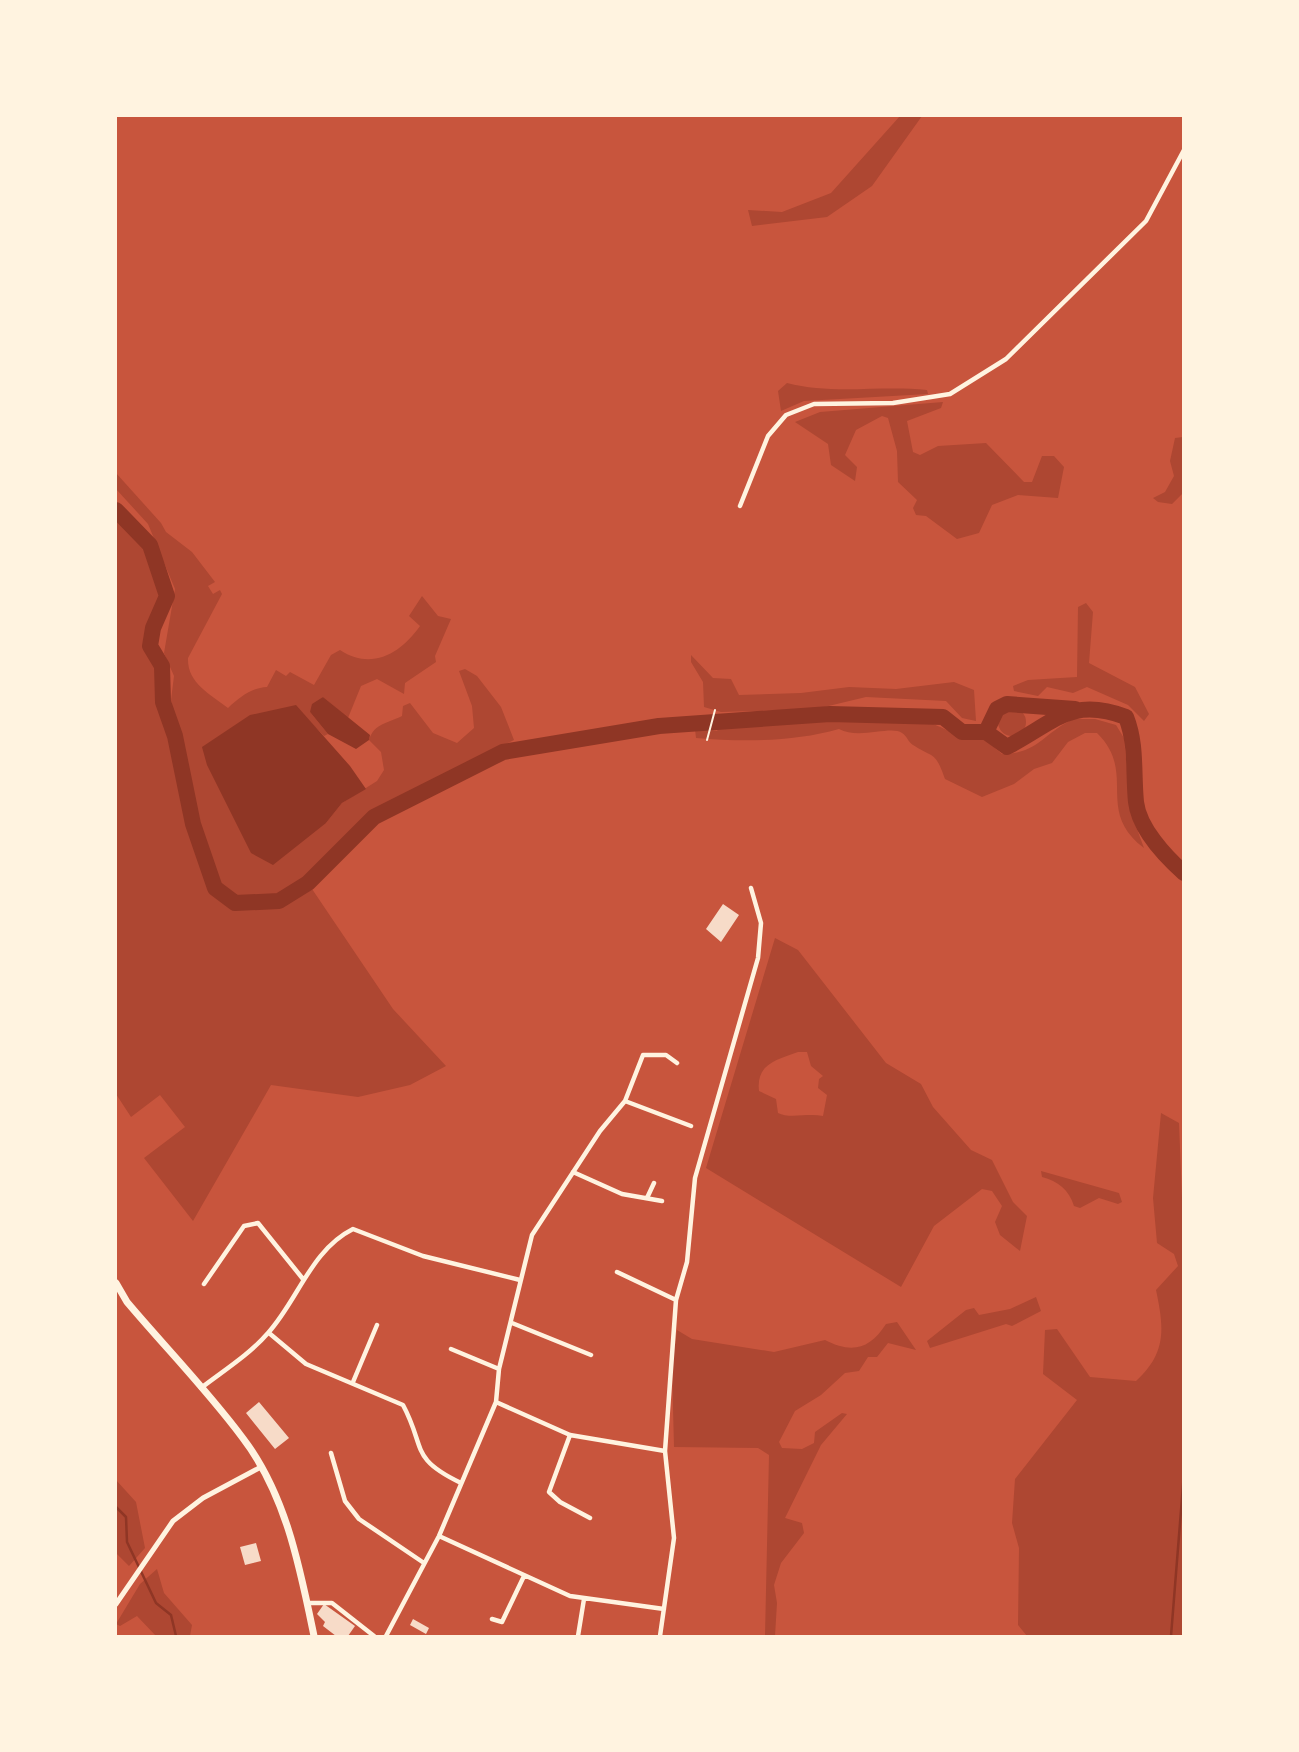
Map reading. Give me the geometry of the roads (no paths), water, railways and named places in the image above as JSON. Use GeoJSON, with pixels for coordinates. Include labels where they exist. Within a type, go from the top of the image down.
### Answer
{"type":"FeatureCollection","features":[{"type":"Feature","properties":{"kind":"main road"},"geometry":{"type":"LineString","coordinates":[[116,1283],[127,1302],[243,1437],[261,1467],[291,1536],[314,1636]]}},
{"type":"Feature","properties":{"kind":"street"},"geometry":{"type":"LineString","coordinates":[[740,506],[768,436],[789,414],[814,404],[893,403],[950,394],[1006,359],[1146,220],[1184,150]]}},
{"type":"Feature","properties":{"kind":"street"},"geometry":{"type":"LineString","coordinates":[[660,1636],[674,1538],[665,1451],[676,1300],[687,1262],[695,1178],[758,958],[762,934],[751,888]]}},
{"type":"Feature","properties":{"kind":"street"},"geometry":{"type":"LineString","coordinates":[[386,1636],[439,1536],[496,1402],[499,1369],[532,1235],[600,1131],[625,1101],[643,1055],[666,1055],[677,1063]]}},
{"type":"Feature","properties":{"kind":"street"},"geometry":{"type":"LineString","coordinates":[[625,1101],[691,1126]]}},
{"type":"Feature","properties":{"kind":"street"},"geometry":{"type":"LineString","coordinates":[[573,1172],[622,1194],[662,1201]]}},
{"type":"Feature","properties":{"kind":"street"},"geometry":{"type":"LineString","coordinates":[[647,1198],[654,1182]]}},
{"type":"Feature","properties":{"kind":"street"},"geometry":{"type":"LineString","coordinates":[[204,1284],[244,1226],[252,1223],[258,1223],[303,1279]]}},
{"type":"Feature","properties":{"kind":"street"},"geometry":{"type":"LineString","coordinates":[[200,1389],[269,1333],[303,1279],[340,1236],[354,1229],[423,1256],[520,1280]]}},
{"type":"Feature","properties":{"kind":"street"},"geometry":{"type":"LineString","coordinates":[[617,1272],[676,1300]]}},
{"type":"Feature","properties":{"kind":"street"},"geometry":{"type":"LineString","coordinates":[[512,1323],[591,1355]]}},
{"type":"Feature","properties":{"kind":"street"},"geometry":{"type":"LineString","coordinates":[[353,1382],[377,1325]]}},
{"type":"Feature","properties":{"kind":"street"},"geometry":{"type":"LineString","coordinates":[[269,1333],[306,1364],[404,1405],[420,1455],[428,1465],[461,1483]]}},
{"type":"Feature","properties":{"kind":"street"},"geometry":{"type":"LineString","coordinates":[[452,1349],[499,1369]]}},
{"type":"Feature","properties":{"kind":"street"},"geometry":{"type":"LineString","coordinates":[[496,1402],[570,1435],[665,1451]]}},
{"type":"Feature","properties":{"kind":"street"},"geometry":{"type":"LineString","coordinates":[[570,1435],[549,1492],[560,1502],[590,1518]]}},
{"type":"Feature","properties":{"kind":"street"},"geometry":{"type":"LineString","coordinates":[[331,1453],[345,1501],[359,1519],[424,1563]]}},
{"type":"Feature","properties":{"kind":"street"},"geometry":{"type":"LineString","coordinates":[[116,1604],[173,1521],[204,1498],[261,1467]]}},
{"type":"Feature","properties":{"kind":"street"},"geometry":{"type":"LineString","coordinates":[[439,1536],[524,1576],[584,1599],[664,1609]]}},
{"type":"Feature","properties":{"kind":"street"},"geometry":{"type":"LineString","coordinates":[[492,1619],[502,1622],[524,1576]]}},
{"type":"Feature","properties":{"kind":"street"},"geometry":{"type":"LineString","coordinates":[[578,1636],[584,1599]]}},
{"type":"Feature","properties":{"kind":"street"},"geometry":{"type":"LineString","coordinates":[[307,1603],[332,1603],[374,1636]]}},
{"type":"Feature","properties":{"kind":"waterway"},"geometry":{"type":"LineString","coordinates":[[116,510],[150,545],[167,596],[153,628],[150,646],[162,666],[163,702],[175,736],[193,824],[215,888],[235,903],[279,901],[308,883],[374,817],[503,752],[659,726],[830,714],[943,717],[962,732],[986,732],[1007,747],[1051,721],[1076,711],[1107,711],[1126,717],[1133,748],[1138,812],[1154,841],[1184,873]]}},
{"type":"Feature","properties":{"kind":"waterway"},"geometry":{"type":"LineString","coordinates":[[986,732],[997,709],[1007,704],[1075,709]]}},
{"type":"Feature","properties":{"kind":"waterway"},"geometry":{"type":"LineString","coordinates":[[1171,1636],[1184,1473]]}},
{"type":"Feature","properties":{"kind":"waterway"},"geometry":{"type":"LineString","coordinates":[[116,1507],[126,1517],[127,1542],[156,1603],[171,1615],[176,1636]]}}]}
